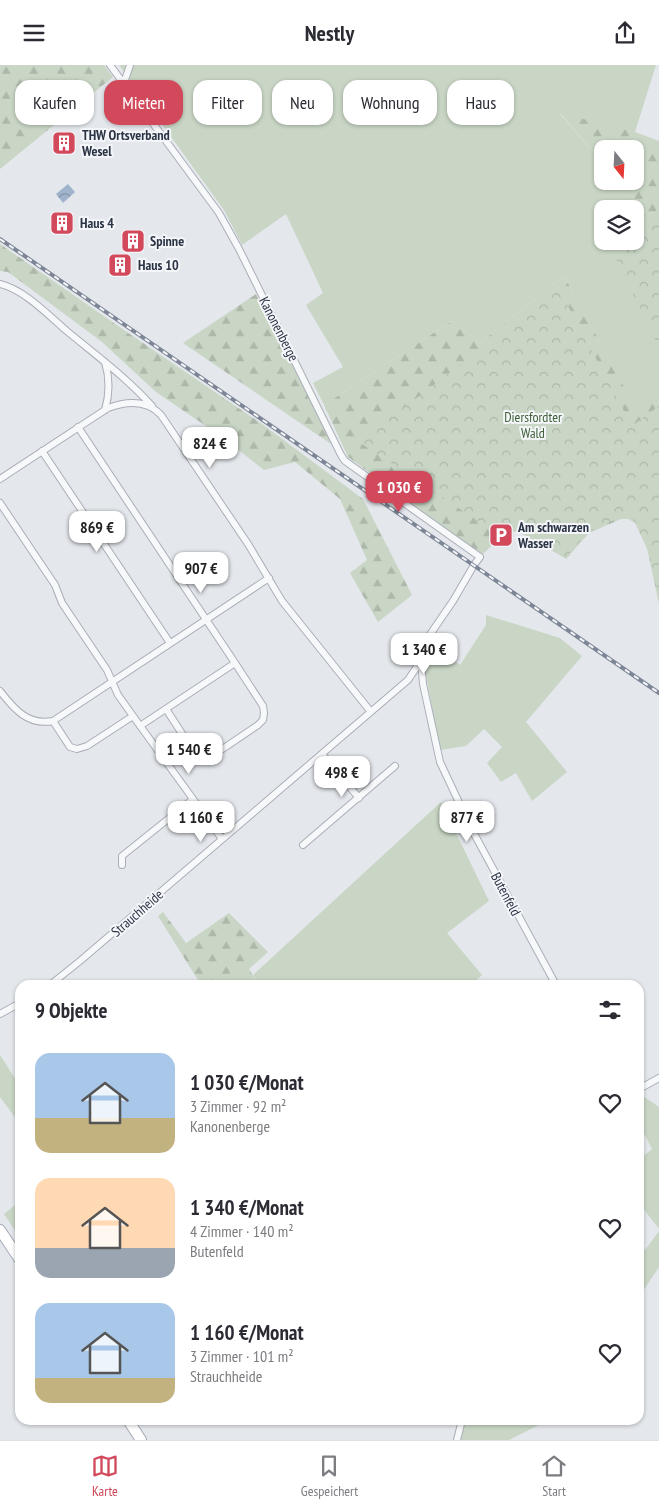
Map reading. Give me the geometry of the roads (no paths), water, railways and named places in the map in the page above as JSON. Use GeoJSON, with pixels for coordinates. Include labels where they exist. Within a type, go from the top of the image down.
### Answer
{"type":"FeatureCollection","features":[{"type":"Feature","properties":{"kind":"main road"},"geometry":{"type":"LineString","coordinates":[[0,1231],[15,1253]]}},
{"type":"Feature","properties":{"kind":"main road"},"geometry":{"type":"LineString","coordinates":[[131,1425],[141,1440]]}},
{"type":"Feature","properties":{"kind":"street","name":"Kanonenberge"},"geometry":{"type":"LineString","coordinates":[[110,65],[122,80]]}},
{"type":"Feature","properties":{"kind":"street"},"geometry":{"type":"LineString","coordinates":[[125,80],[130,65]]}},
{"type":"Feature","properties":{"kind":"street","name":"Kanonenberge"},"geometry":{"type":"LineString","coordinates":[[155,125],[219,213],[345,461],[480,557]]}},
{"type":"Feature","properties":{"kind":"street"},"geometry":{"type":"LineString","coordinates":[[0,284],[21,294],[105,363],[140,393],[154,408],[171,430],[269,578],[282,601],[372,712]]}},
{"type":"Feature","properties":{"kind":"street"},"geometry":{"type":"LineString","coordinates":[[105,363],[109,386],[105,410]]}},
{"type":"Feature","properties":{"kind":"street"},"geometry":{"type":"LineString","coordinates":[[0,479],[105,410],[116,405],[130,403],[144,404],[154,408]]}},
{"type":"Feature","properties":{"kind":"street"},"geometry":{"type":"LineString","coordinates":[[78,427],[261,702],[264,713],[263,720],[258,725],[210,757],[198,755],[192,749],[166,709]]}},
{"type":"Feature","properties":{"kind":"street"},"geometry":{"type":"LineString","coordinates":[[42,451],[170,643]]}},
{"type":"Feature","properties":{"kind":"street"},"geometry":{"type":"LineString","coordinates":[[0,503],[54,585],[62,603],[107,670],[118,695],[222,839]]}},
{"type":"Feature","properties":{"kind":"street","name":"Strauchheide"},"geometry":{"type":"LineString","coordinates":[[56,980],[408,680],[416,668],[429,636],[480,557]]}},
{"type":"Feature","properties":{"kind":"street"},"geometry":{"type":"LineString","coordinates":[[0,691],[23,716],[35,720],[53,721],[269,578]]}},
{"type":"Feature","properties":{"kind":"street","name":"Butenfeld"},"geometry":{"type":"LineString","coordinates":[[420,659],[423,684],[440,761],[475,836],[553,980]]}},
{"type":"Feature","properties":{"kind":"street"},"geometry":{"type":"LineString","coordinates":[[140,726],[235,663]]}},
{"type":"Feature","properties":{"kind":"street"},"geometry":{"type":"LineString","coordinates":[[408,680],[418,680],[423,684]]}},
{"type":"Feature","properties":{"kind":"street"},"geometry":{"type":"LineString","coordinates":[[53,721],[70,747],[77,749],[87,746],[133,716]]}},
{"type":"Feature","properties":{"kind":"street"},"geometry":{"type":"LineString","coordinates":[[322,753],[359,798]]}},
{"type":"Feature","properties":{"kind":"street"},"geometry":{"type":"LineString","coordinates":[[303,845],[395,767]]}},
{"type":"Feature","properties":{"kind":"street"},"geometry":{"type":"LineString","coordinates":[[122,865],[122,856],[193,799]]}},
{"type":"Feature","properties":{"kind":"street"},"geometry":{"type":"LineString","coordinates":[[0,1014],[15,1006]]}},
{"type":"Feature","properties":{"kind":"street"},"geometry":{"type":"LineString","coordinates":[[644,1086],[659,1078]]}},
{"type":"Feature","properties":{"kind":"street"},"geometry":{"type":"LineString","coordinates":[[457,1440],[461,1425]]}},
{"type":"Feature","properties":{"kind":"water"},"geometry":{"type":"Polygon","coordinates":[[[68,184],[75,192],[63,203],[56,194],[68,184]]]}},
{"type":"Feature","properties":{"kind":"railway"},"geometry":{"type":"LineString","coordinates":[[0,239],[659,693]]}},
{"type":"Feature","properties":{"kind":"place","name":"THW Ortsverband Wesel"},"geometry":{"type":"Point","coordinates":[64,143]}},
{"type":"Feature","properties":{"kind":"place","name":"Haus 4"},"geometry":{"type":"Point","coordinates":[62,223]}},
{"type":"Feature","properties":{"kind":"place","name":"Spinne"},"geometry":{"type":"Point","coordinates":[133,241]}},
{"type":"Feature","properties":{"kind":"place","name":"Haus 10"},"geometry":{"type":"Point","coordinates":[120,265]}},
{"type":"Feature","properties":{"kind":"place","name":"Am schwarzen Wasser"},"geometry":{"type":"Point","coordinates":[501,535]}},
{"type":"Feature","properties":{"kind":"park label","name":"Diersfordter Wald"},"geometry":{"type":"Point","coordinates":[533,426]}}]}
